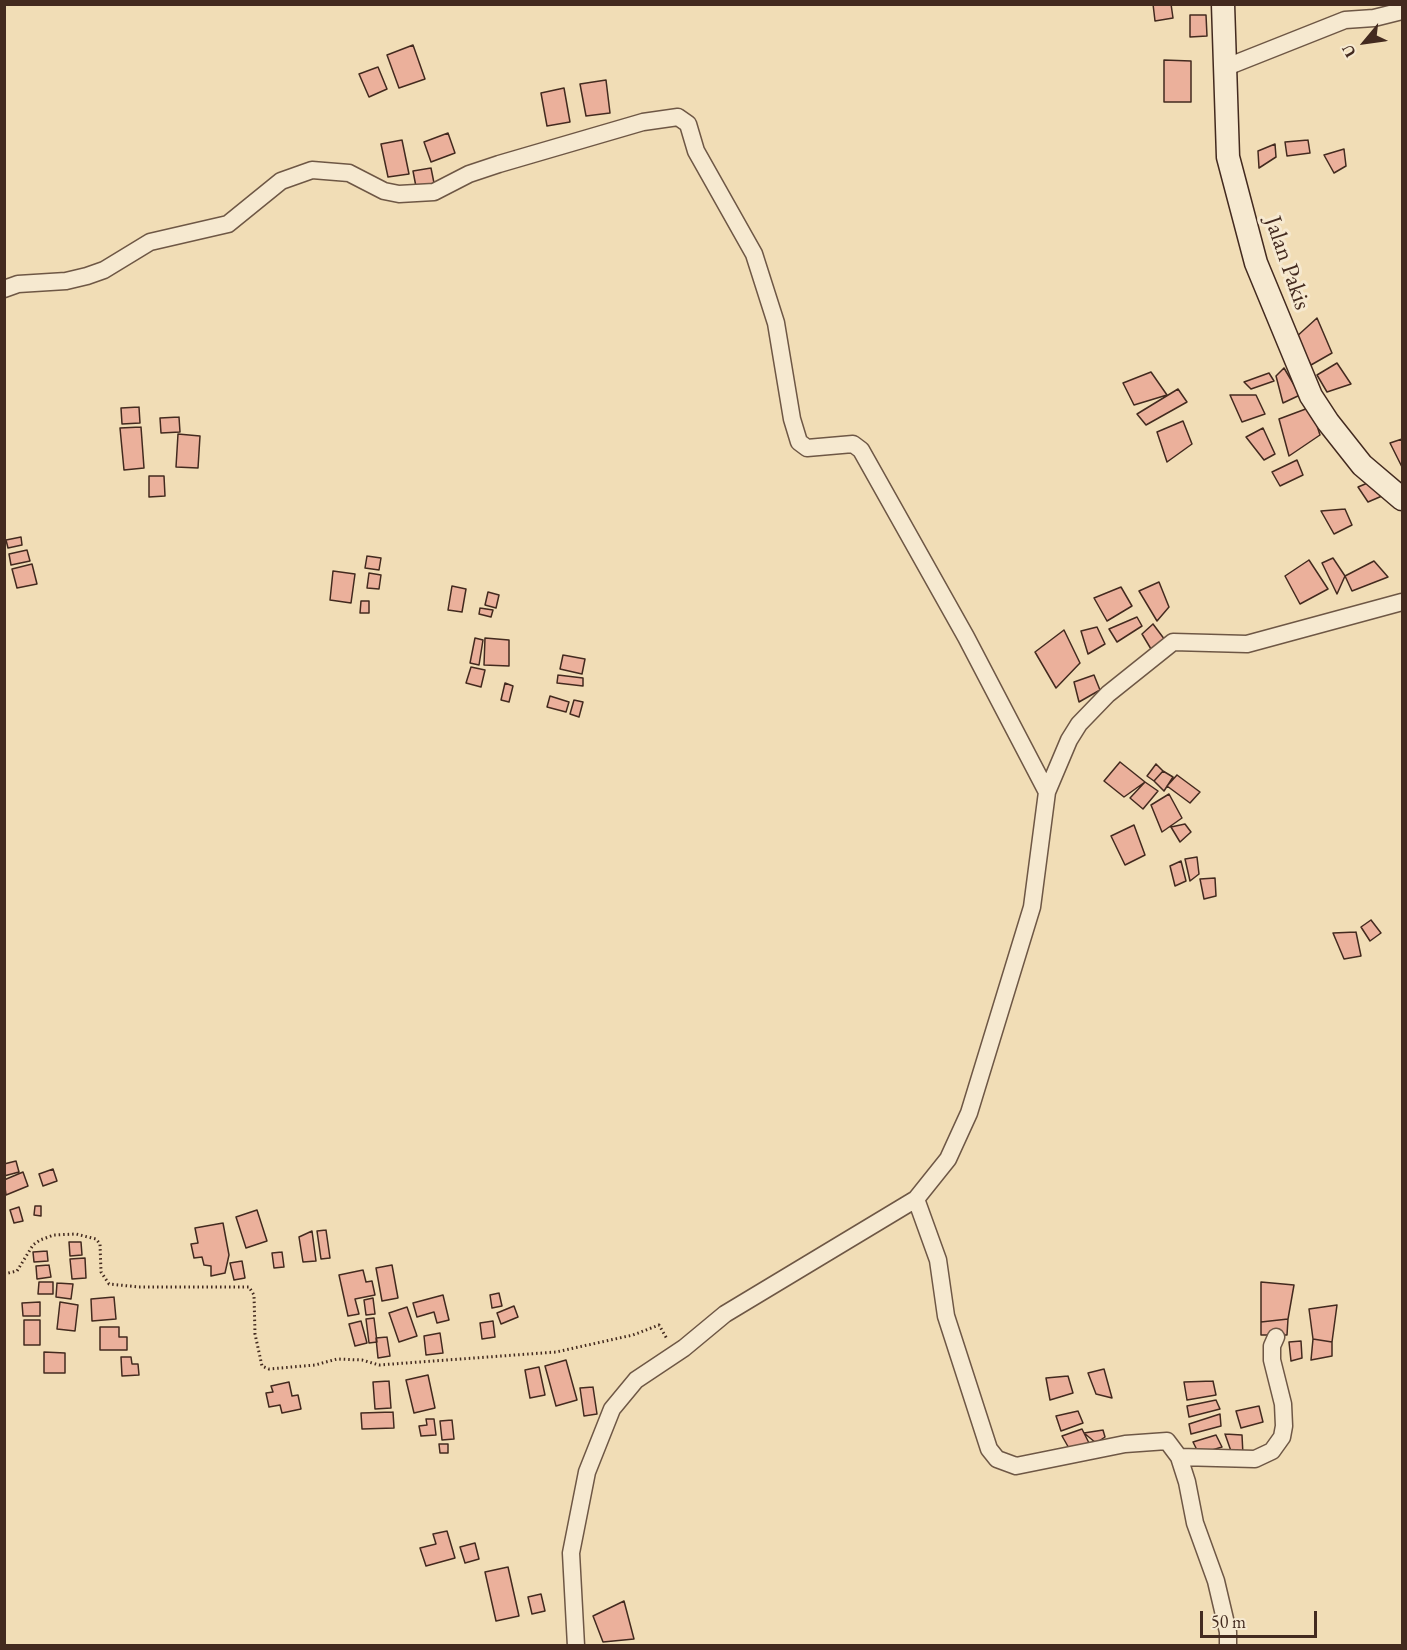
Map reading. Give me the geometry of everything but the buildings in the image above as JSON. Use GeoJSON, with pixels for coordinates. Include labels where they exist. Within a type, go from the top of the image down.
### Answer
{"type":"FeatureCollection","features":[{"type":"Feature","properties":{"kind":"street","name":"Jalan Pakis"},"geometry":{"type":"LineString","coordinates":[[1223,4],[1228,157],[1256,263],[1311,396],[1362,465],[1402,499]]}},
{"type":"Feature","properties":{"kind":"street"},"geometry":{"type":"LineString","coordinates":[[1224,68],[1345,20],[1374,18],[1402,12]]}},
{"type":"Feature","properties":{"kind":"street"},"geometry":{"type":"LineString","coordinates":[[4,289],[18,284],[66,281],[87,276],[104,270],[150,242],[228,224],[281,181],[312,170],[330,169],[350,172],[384,191],[399,194],[434,192],[469,174],[499,164],[643,122],[678,117],[688,124],[696,151],[754,254],[776,323],[793,426],[799,442],[807,448],[853,444],[861,450],[966,637],[1047,792]]}},
{"type":"Feature","properties":{"kind":"street"},"geometry":{"type":"LineString","coordinates":[[576,1646],[571,1553],[587,1472],[594,1449],[612,1409],[636,1380],[684,1348],[725,1314],[916,1199],[948,1159],[969,1113],[1032,907],[1047,792],[1069,740],[1079,724],[1114,688],[1173,642],[1247,644],[1402,602]]}},
{"type":"Feature","properties":{"kind":"street"},"geometry":{"type":"LineString","coordinates":[[916,1199],[938,1260],[946,1316],[989,1449],[997,1459],[1005,1464],[1022,1466],[1125,1444],[1167,1441],[1179,1457],[1195,1523],[1216,1581],[1228,1632],[1227,1646]]}},
{"type":"Feature","properties":{"kind":"street"},"geometry":{"type":"LineString","coordinates":[[1179,1457],[1255,1459],[1272,1451],[1282,1437],[1284,1426],[1283,1404],[1272,1360],[1272,1346],[1276,1337]]}},
{"type":"Feature","properties":{"kind":"path"},"geometry":{"type":"LineString","coordinates":[[4,1274],[17,1271],[33,1245],[40,1240],[54,1235],[76,1234],[96,1239],[100,1244],[101,1272],[109,1284],[139,1287],[249,1287],[254,1295],[255,1334],[262,1366],[269,1369],[315,1365],[337,1359],[362,1360],[379,1365],[556,1352],[633,1335],[659,1325],[670,1344],[684,1348]]}}]}
